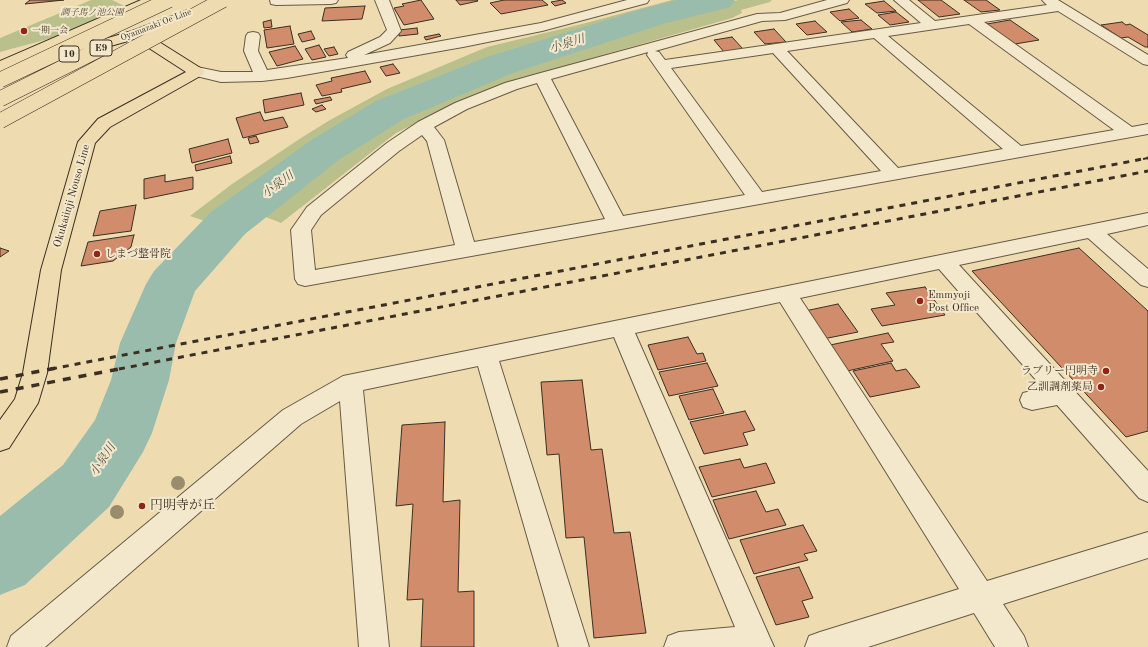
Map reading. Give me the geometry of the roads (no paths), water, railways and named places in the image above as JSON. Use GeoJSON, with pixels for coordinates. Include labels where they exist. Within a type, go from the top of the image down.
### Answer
{"type":"FeatureCollection","features":[{"type":"Feature","properties":{"kind":"main road"},"geometry":{"type":"LineString","coordinates":[[0,67],[152,0]]}},
{"type":"Feature","properties":{"kind":"main road","name":"E9"},"geometry":{"type":"LineString","coordinates":[[0,80],[169,0]]}},
{"type":"Feature","properties":{"kind":"main road","name":"E9"},"geometry":{"type":"LineString","coordinates":[[0,99],[203,0]]}},
{"type":"Feature","properties":{"kind":"main road","name":"Oyamazaki Oe Line"},"geometry":{"type":"LineString","coordinates":[[0,72],[138,34],[168,23],[218,0]]}},
{"type":"Feature","properties":{"kind":"main road"},"geometry":{"type":"LineString","coordinates":[[0,121],[223,0]]}},
{"type":"Feature","properties":{"kind":"main road"},"geometry":{"type":"LineString","coordinates":[[138,34],[197,72]]}},
{"type":"Feature","properties":{"kind":"main road","name":"Okukaiinji Nouso Line"},"geometry":{"type":"LineString","coordinates":[[0,440],[26,402],[35,373],[51,270],[87,142],[104,123],[197,72]]}},
{"type":"Feature","properties":{"kind":"street"},"geometry":{"type":"LineString","coordinates":[[279,0],[276,1],[331,0]]}},
{"type":"Feature","properties":{"kind":"street"},"geometry":{"type":"LineString","coordinates":[[329,66],[385,40],[394,31],[382,0]]}},
{"type":"Feature","properties":{"kind":"street"},"geometry":{"type":"LineString","coordinates":[[197,72],[221,77],[262,76],[329,66],[475,41],[542,26],[642,0]]}},
{"type":"Feature","properties":{"kind":"street"},"geometry":{"type":"LineString","coordinates":[[842,0],[780,17],[762,17],[649,47],[511,86],[461,106],[424,126],[393,147],[314,211],[301,230],[306,279],[1148,129]]}},
{"type":"Feature","properties":{"kind":"street"},"geometry":{"type":"LineString","coordinates":[[901,0],[933,26]]}},
{"type":"Feature","properties":{"kind":"street"},"geometry":{"type":"LineString","coordinates":[[1010,0],[1028,12]]}},
{"type":"Feature","properties":{"kind":"street"},"geometry":{"type":"LineString","coordinates":[[662,65],[1028,12],[1055,4],[1148,61]]}},
{"type":"Feature","properties":{"kind":"street"},"geometry":{"type":"LineString","coordinates":[[972,20],[1128,132]]}},
{"type":"Feature","properties":{"kind":"street"},"geometry":{"type":"LineString","coordinates":[[877,34],[1017,152]]}},
{"type":"Feature","properties":{"kind":"street"},"geometry":{"type":"LineString","coordinates":[[253,36],[251,51],[262,76]]}},
{"type":"Feature","properties":{"kind":"street"},"geometry":{"type":"LineString","coordinates":[[649,47],[757,198]]}},
{"type":"Feature","properties":{"kind":"street"},"geometry":{"type":"LineString","coordinates":[[776,48],[894,174]]}},
{"type":"Feature","properties":{"kind":"street"},"geometry":{"type":"LineString","coordinates":[[542,77],[617,223]]}},
{"type":"Feature","properties":{"kind":"street"},"geometry":{"type":"LineString","coordinates":[[424,126],[435,140],[466,250]]}},
{"type":"Feature","properties":{"kind":"street"},"geometry":{"type":"LineString","coordinates":[[22,647],[292,417],[351,383],[1148,218]]}},
{"type":"Feature","properties":{"kind":"street"},"geometry":{"type":"LineString","coordinates":[[1091,230],[1148,280]]}},
{"type":"Feature","properties":{"kind":"street"},"geometry":{"type":"LineString","coordinates":[[944,261],[1146,484]]}},
{"type":"Feature","properties":{"kind":"street"},"geometry":{"type":"LineString","coordinates":[[785,293],[1013,647]]}},
{"type":"Feature","properties":{"kind":"street"},"geometry":{"type":"LineString","coordinates":[[621,327],[757,644],[679,647]]}},
{"type":"Feature","properties":{"kind":"street"},"geometry":{"type":"LineString","coordinates":[[486,355],[574,647]]}},
{"type":"Feature","properties":{"kind":"street"},"geometry":{"type":"LineString","coordinates":[[351,383],[374,647]]}},
{"type":"Feature","properties":{"kind":"street"},"geometry":{"type":"LineString","coordinates":[[1032,400],[1063,394]]}},
{"type":"Feature","properties":{"kind":"street"},"geometry":{"type":"LineString","coordinates":[[820,647],[1148,545]]}},
{"type":"Feature","properties":{"kind":"waterway","name":"小泉川"},"geometry":{"type":"LineString","coordinates":[[0,561],[86,486],[121,433],[140,380],[148,343],[172,284],[228,223],[325,150],[390,110],[500,65],[654,16],[718,0]]}},
{"type":"Feature","properties":{"kind":"railway"},"geometry":{"type":"LineString","coordinates":[[51,369],[1148,158],[1143,159]]}},
{"type":"Feature","properties":{"kind":"railway"},"geometry":{"type":"LineString","coordinates":[[119,369],[1148,171]]}},
{"type":"Feature","properties":{"kind":"railway"},"geometry":{"type":"LineString","coordinates":[[0,379],[56,368]]}},
{"type":"Feature","properties":{"kind":"railway"},"geometry":{"type":"LineString","coordinates":[[0,392],[124,368]]}},
{"type":"Feature","properties":{"kind":"place","name":"一期一会"},"geometry":{"type":"Point","coordinates":[24,31]}},
{"type":"Feature","properties":{"kind":"place","name":"しまづ整骨院"},"geometry":{"type":"Point","coordinates":[97,254]}},
{"type":"Feature","properties":{"kind":"place","name":"Emmyoji Post Office"},"geometry":{"type":"Point","coordinates":[920,301]}},
{"type":"Feature","properties":{"kind":"place","name":"ラブリー円明寺"},"geometry":{"type":"Point","coordinates":[1106,371]}},
{"type":"Feature","properties":{"kind":"place","name":"乙訓調剤薬局"},"geometry":{"type":"Point","coordinates":[1101,387]}},
{"type":"Feature","properties":{"kind":"place","name":"円明寺が丘"},"geometry":{"type":"Point","coordinates":[142,506]}},
{"type":"Feature","properties":{"kind":"park label","name":"調子馬ノ池公園"},"geometry":{"type":"Point","coordinates":[92,13]}}]}
